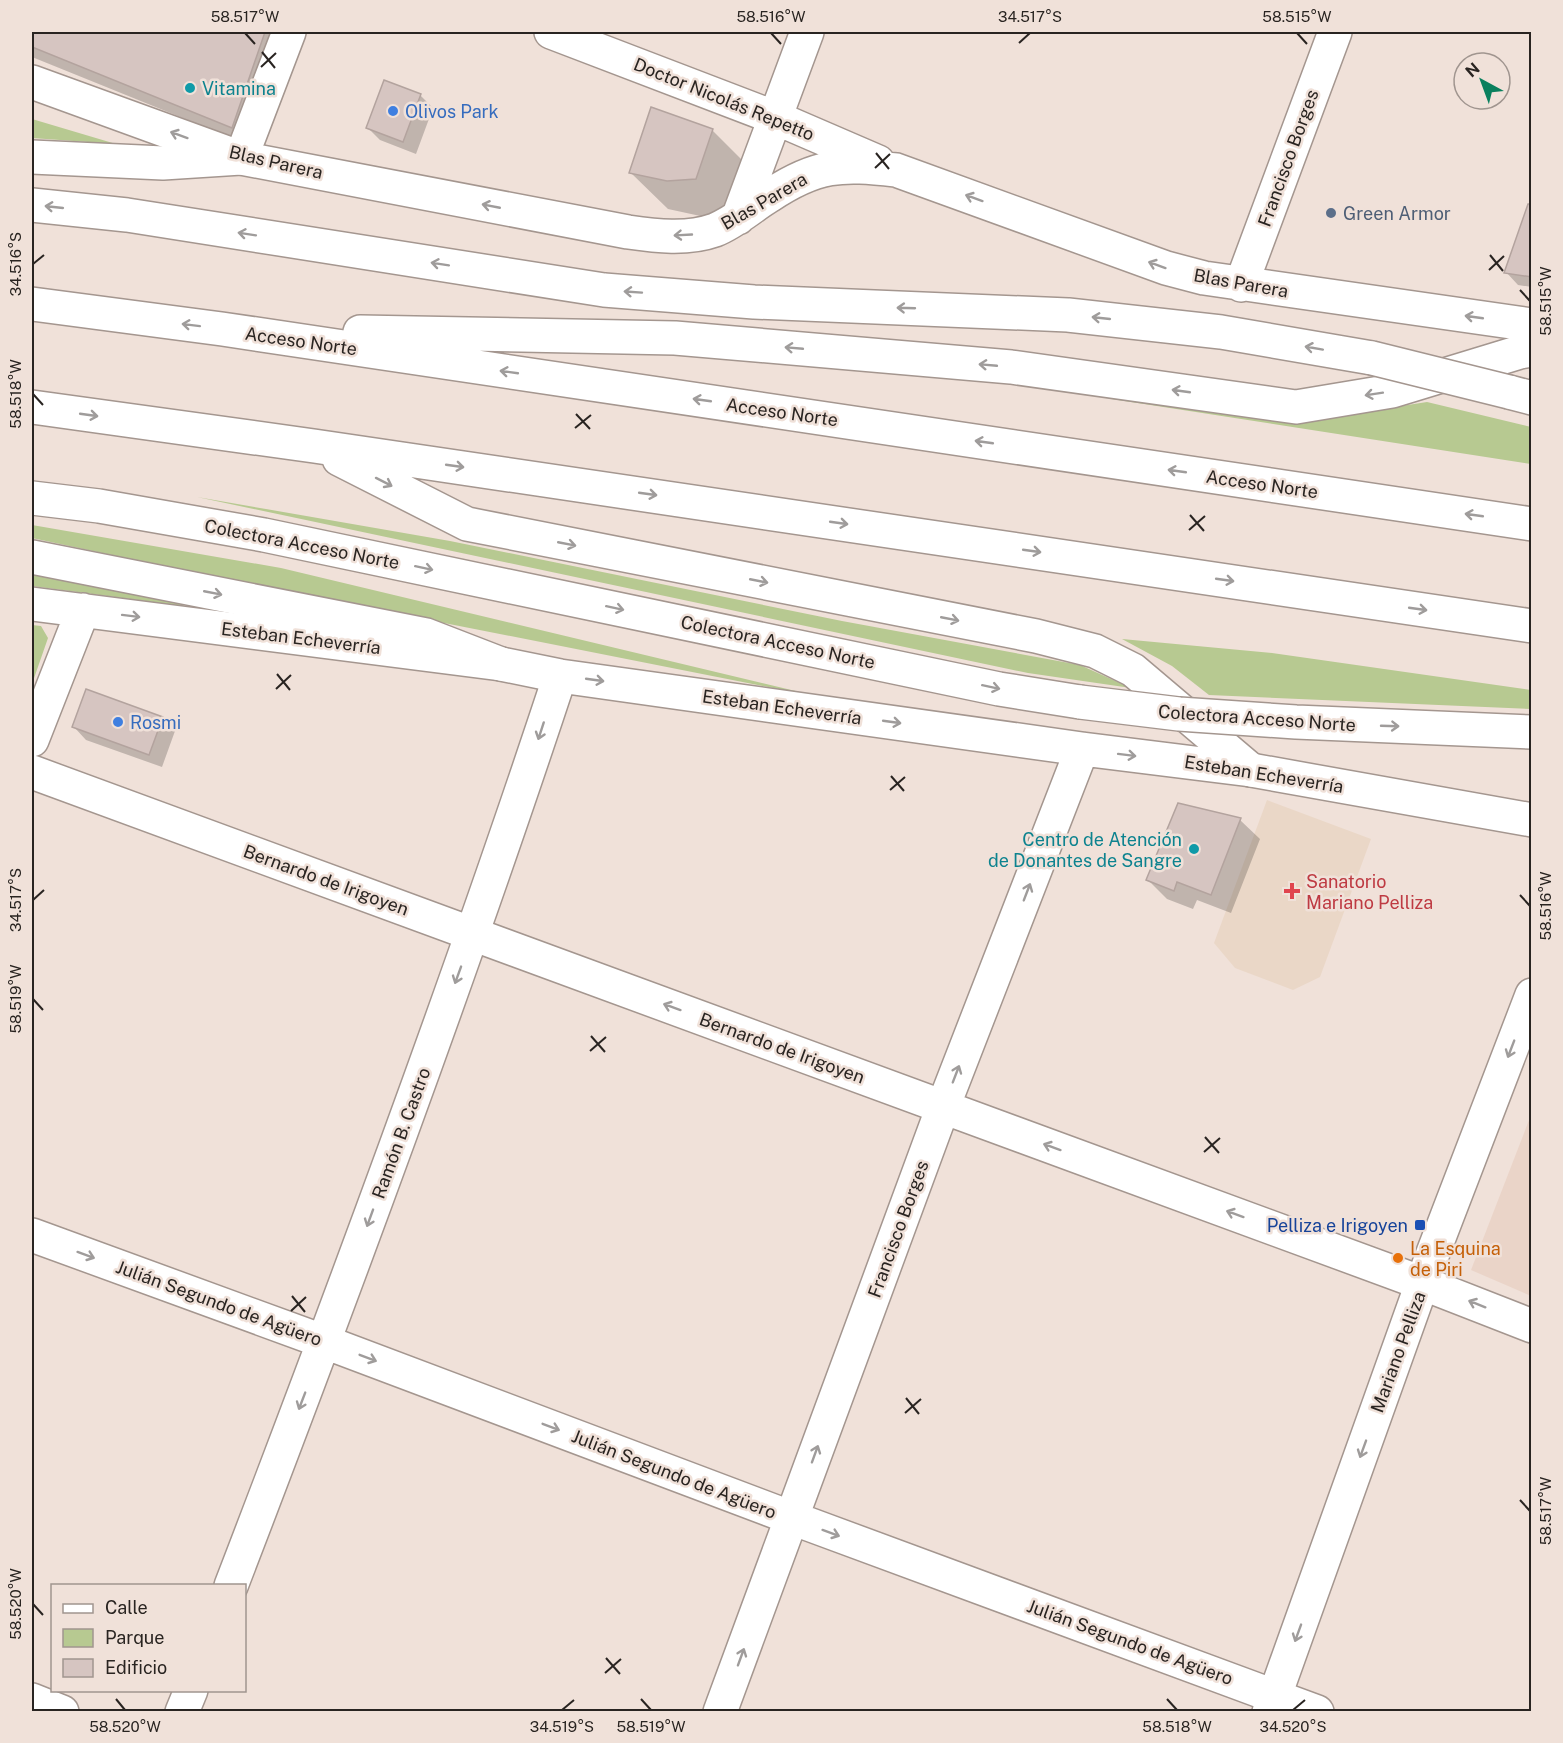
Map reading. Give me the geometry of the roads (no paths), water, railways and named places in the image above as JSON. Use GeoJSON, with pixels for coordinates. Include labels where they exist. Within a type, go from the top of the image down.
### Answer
{"type":"FeatureCollection","features":[{"type":"Feature","properties":{"kind":"main road"},"geometry":{"type":"LineString","coordinates":[[32,157],[163,163],[242,158],[289,32]]}},
{"type":"Feature","properties":{"kind":"main road","name":"Doctor Nicolás Repetto"},"geometry":{"type":"LineString","coordinates":[[550,32],[776,118],[896,170]]}},
{"type":"Feature","properties":{"kind":"main road"},"geometry":{"type":"LineString","coordinates":[[738,218],[807,32]]}},
{"type":"Feature","properties":{"kind":"main road","name":"Francisco Borges"},"geometry":{"type":"LineString","coordinates":[[1241,285],[1335,32]]}},
{"type":"Feature","properties":{"kind":"main road","name":"Blas Parera"},"geometry":{"type":"LineString","coordinates":[[32,82],[242,158],[628,232],[659,236],[690,236],[714,230],[738,218],[769,195],[817,171],[855,166],[896,170],[1166,268],[1204,278],[1532,325]]}},
{"type":"Feature","properties":{"kind":"main road"},"geometry":{"type":"LineString","coordinates":[[32,205],[127,215],[604,290],[754,302],[1068,315],[1221,332],[1372,358],[1520,395]]}},
{"type":"Feature","properties":{"kind":"main road","name":"Acceso Norte"},"geometry":{"type":"LineString","coordinates":[[32,304],[222,329],[1532,524]]}},
{"type":"Feature","properties":{"kind":"main road"},"geometry":{"type":"LineString","coordinates":[[222,329],[675,338],[1011,367],[1296,407],[1392,392],[1532,350]]}},
{"type":"Feature","properties":{"kind":"main road"},"geometry":{"type":"LineString","coordinates":[[32,407],[314,446],[1532,626]]}},
{"type":"Feature","properties":{"kind":"main road"},"geometry":{"type":"LineString","coordinates":[[314,446],[467,524],[1036,636],[1095,651],[1133,670],[1251,770]]}},
{"type":"Feature","properties":{"kind":"main road","name":"Colectora Acceso Norte"},"geometry":{"type":"LineString","coordinates":[[32,498],[99,506],[264,535],[999,689],[1080,702],[1179,714],[1532,732]]}},
{"type":"Feature","properties":{"kind":"main road"},"geometry":{"type":"LineString","coordinates":[[32,557],[426,635],[501,664]]}},
{"type":"Feature","properties":{"kind":"main road","name":"Esteban Echeverría"},"geometry":{"type":"LineString","coordinates":[[32,604],[501,664],[560,676],[1082,749],[1251,770],[1532,820]]}},
{"type":"Feature","properties":{"kind":"main road"},"geometry":{"type":"LineString","coordinates":[[32,740],[83,610]]}},
{"type":"Feature","properties":{"kind":"main road","name":"Ramón B. Castro"},"geometry":{"type":"LineString","coordinates":[[232,1584],[325,1342],[473,934],[560,676]]}},
{"type":"Feature","properties":{"kind":"main road","name":"Francisco Borges"},"geometry":{"type":"LineString","coordinates":[[720,1712],[943,1107],[1082,749]]}},
{"type":"Feature","properties":{"kind":"main road","name":"Bernardo de Irigoyen"},"geometry":{"type":"LineString","coordinates":[[32,772],[1422,1283],[1532,1326]]}},
{"type":"Feature","properties":{"kind":"main road","name":"Mariano Pelliza"},"geometry":{"type":"LineString","coordinates":[[1272,1703],[1422,1283],[1532,994]]}},
{"type":"Feature","properties":{"kind":"main road","name":"Julián Segundo de Agüero"},"geometry":{"type":"LineString","coordinates":[[32,1235],[325,1342],[792,1518],[1272,1703],[1317,1712]]}},
{"type":"Feature","properties":{"kind":"main road"},"geometry":{"type":"LineString","coordinates":[[182,1712],[189,1692]]}},
{"type":"Feature","properties":{"kind":"main road"},"geometry":{"type":"LineString","coordinates":[[32,1700],[62,1712]]}},
{"type":"Feature","properties":{"kind":"place","name":"Vitamina"},"geometry":{"type":"Point","coordinates":[190,88]}},
{"type":"Feature","properties":{"kind":"place","name":"Olivos Park"},"geometry":{"type":"Point","coordinates":[393,111]}},
{"type":"Feature","properties":{"kind":"place","name":"Green Armor"},"geometry":{"type":"Point","coordinates":[1331,213]}},
{"type":"Feature","properties":{"kind":"place","name":"Rosmi"},"geometry":{"type":"Point","coordinates":[118,722]}},
{"type":"Feature","properties":{"kind":"place","name":"Centro de Atención de Donantes de Sangre"},"geometry":{"type":"Point","coordinates":[1194,849]}},
{"type":"Feature","properties":{"kind":"place","name":"Sanatorio Mariano Pelliza"},"geometry":{"type":"Point","coordinates":[1292,891]}},
{"type":"Feature","properties":{"kind":"place","name":"Pelliza e Irigoyen"},"geometry":{"type":"Point","coordinates":[1420,1225]}},
{"type":"Feature","properties":{"kind":"place","name":"La Esquina de Piri"},"geometry":{"type":"Point","coordinates":[1398,1258]}}]}
